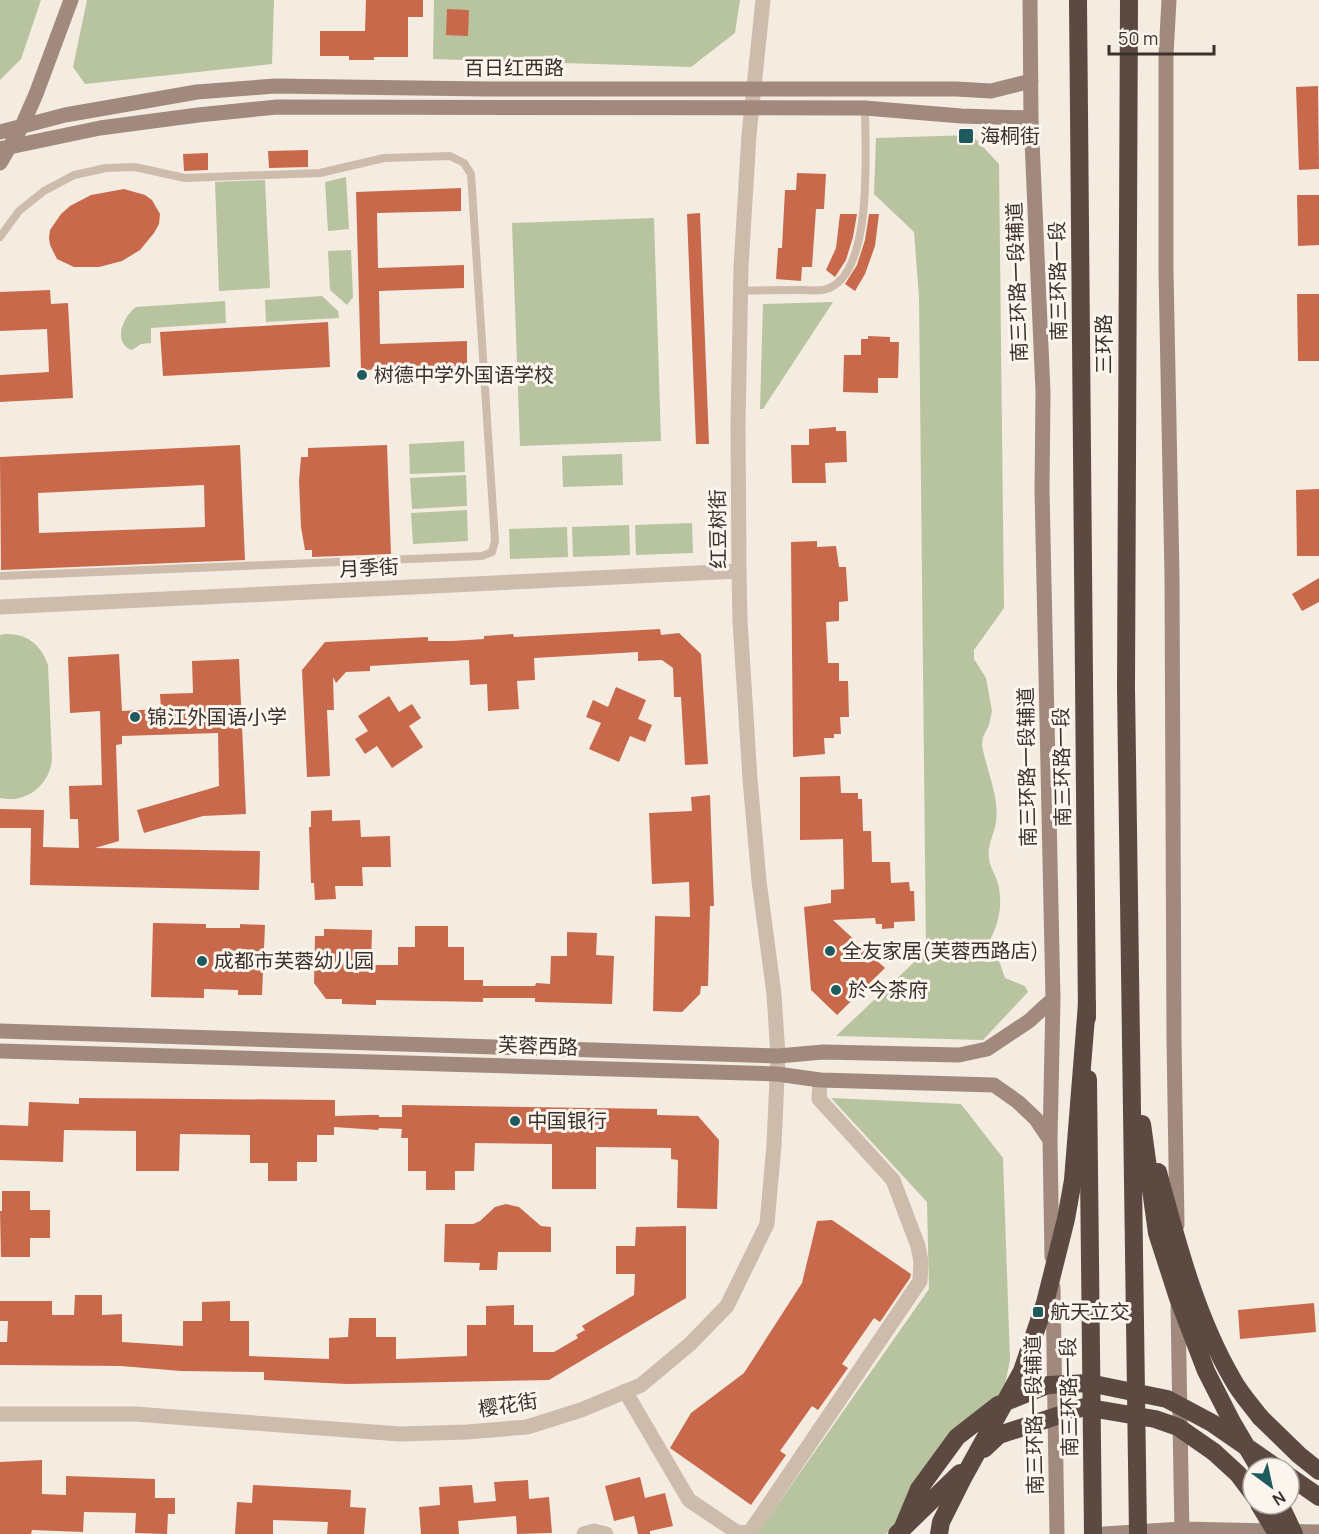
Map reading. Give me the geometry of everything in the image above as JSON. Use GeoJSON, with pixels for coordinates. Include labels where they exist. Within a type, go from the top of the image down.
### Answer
{"type":"FeatureCollection","features":[{"type":"Feature","properties":{"kind":"highway","name":"南三环路一段"},"geometry":{"type":"LineString","coordinates":[[1078,0],[1093,1534]]}},
{"type":"Feature","properties":{"kind":"highway","name":"三环路"},"geometry":{"type":"LineString","coordinates":[[1129,0],[1126,688],[1131,1026]]}},
{"type":"Feature","properties":{"kind":"highway"},"geometry":{"type":"LineString","coordinates":[[939,1534],[941,1522],[962,1479],[1022,1371],[1045,1304],[1073,1180],[1087,1004]]}},
{"type":"Feature","properties":{"kind":"highway"},"geometry":{"type":"LineString","coordinates":[[1131,1026],[1157,1233],[1178,1298],[1206,1371],[1252,1456]]}},
{"type":"Feature","properties":{"kind":"highway"},"geometry":{"type":"LineString","coordinates":[[1131,1026],[1138,1534]]}},
{"type":"Feature","properties":{"kind":"highway"},"geometry":{"type":"LineString","coordinates":[[1141,1111],[1173,1228],[1203,1318],[1233,1381],[1260,1417],[1319,1471]]}},
{"type":"Feature","properties":{"kind":"highway"},"geometry":{"type":"LineString","coordinates":[[899,1534],[919,1489],[957,1437],[998,1405],[1048,1385],[1089,1383],[1167,1399],[1212,1424],[1259,1456]]}},
{"type":"Feature","properties":{"kind":"highway"},"geometry":{"type":"LineString","coordinates":[[899,1534],[999,1435],[1083,1407],[1155,1419],[1178,1427],[1214,1452],[1241,1478]]}},
{"type":"Feature","properties":{"kind":"highway"},"geometry":{"type":"LineString","coordinates":[[1301,1484],[1319,1497]]}},
{"type":"Feature","properties":{"kind":"highway"},"geometry":{"type":"LineString","coordinates":[[1266,1516],[1277,1534]]}},
{"type":"Feature","properties":{"kind":"highway"},"geometry":{"type":"LineString","coordinates":[[1286,1516],[1294,1534]]}},
{"type":"Feature","properties":{"kind":"main road"},"geometry":{"type":"LineString","coordinates":[[0,163],[5,147],[22,126],[40,85],[71,0]]}},
{"type":"Feature","properties":{"kind":"main road","name":"南三环路一段辅道"},"geometry":{"type":"LineString","coordinates":[[1030,0],[1031,118],[1043,392],[1042,490],[1053,999],[1050,1141],[1057,1534]]}},
{"type":"Feature","properties":{"kind":"main road"},"geometry":{"type":"LineString","coordinates":[[1169,0],[1166,55],[1166,271],[1172,576],[1174,1039],[1182,1532]]}},
{"type":"Feature","properties":{"kind":"main road","name":"百日红西路"},"geometry":{"type":"LineString","coordinates":[[0,132],[65,115],[197,92],[275,86],[991,91],[1031,81]]}},
{"type":"Feature","properties":{"kind":"main road","name":"百日红西路"},"geometry":{"type":"LineString","coordinates":[[5,147],[100,128],[277,107],[866,108],[961,116],[1031,118]]}},
{"type":"Feature","properties":{"kind":"main road","name":"芙蓉西路"},"geometry":{"type":"LineString","coordinates":[[0,1031],[778,1056],[823,1052],[959,1054],[987,1049],[1029,1021],[1053,999]]}},
{"type":"Feature","properties":{"kind":"main road","name":"芙蓉西路"},"geometry":{"type":"LineString","coordinates":[[0,1052],[777,1074],[820,1080],[994,1085],[1018,1102],[1036,1119],[1050,1141]]}},
{"type":"Feature","properties":{"kind":"main road"},"geometry":{"type":"LineString","coordinates":[[1104,1534],[1319,1532]]}},
{"type":"Feature","properties":{"kind":"street","name":"红豆树街"},"geometry":{"type":"LineString","coordinates":[[763,0],[751,108],[741,291],[738,424],[739,571],[751,790],[759,881],[774,994],[778,1056]]}},
{"type":"Feature","properties":{"kind":"street","name":"月季街"},"geometry":{"type":"LineString","coordinates":[[0,607],[739,571]]}},
{"type":"Feature","properties":{"kind":"street","name":"樱花街"},"geometry":{"type":"LineString","coordinates":[[0,1414],[135,1414],[399,1434],[466,1432],[527,1427],[581,1410],[641,1385],[690,1344],[727,1306],[767,1224],[774,1145],[778,1056]]}},
{"type":"Feature","properties":{"kind":"street"},"geometry":{"type":"LineString","coordinates":[[625,1391],[689,1500],[738,1533],[750,1532],[920,1281],[921,1262],[918,1246],[893,1180],[819,1099],[820,1080]]}},
{"type":"Feature","properties":{"kind":"street"},"geometry":{"type":"LineString","coordinates":[[584,1534],[594,1531],[606,1534]]}},
{"type":"Feature","properties":{"kind":"lane"},"geometry":{"type":"LineString","coordinates":[[741,291],[825,290],[840,280],[852,263],[860,240],[864,214],[866,108]]}},
{"type":"Feature","properties":{"kind":"lane"},"geometry":{"type":"LineString","coordinates":[[0,237],[19,211],[44,190],[74,175],[106,168],[135,167],[185,178],[320,173],[384,158],[450,156],[464,163],[471,174],[495,541],[492,552],[482,556],[0,576]]}},
{"type":"Feature","properties":{"kind":"green space"},"geometry":{"type":"Polygon","coordinates":[[[0,0],[41,0],[21,59],[0,80],[0,0]]]}},
{"type":"Feature","properties":{"kind":"green space"},"geometry":{"type":"Polygon","coordinates":[[[87,0],[274,0],[272,64],[85,84],[73,67],[87,0]]]}},
{"type":"Feature","properties":{"kind":"green space"},"geometry":{"type":"Polygon","coordinates":[[[434,0],[740,0],[735,33],[691,67],[433,59],[434,0]]]}},
{"type":"Feature","properties":{"kind":"green space"},"geometry":{"type":"Polygon","coordinates":[[[972,135],[999,164],[1004,608],[974,650],[974,659],[986,678],[992,711],[982,745],[997,813],[989,853],[998,884],[1000,905],[991,938],[1005,978],[1025,986],[1028,992],[983,1040],[836,1036],[926,951],[919,297],[914,232],[874,194],[876,138],[972,135]]]}},
{"type":"Feature","properties":{"kind":"green space"},"geometry":{"type":"Polygon","coordinates":[[[346,177],[349,229],[328,231],[325,182],[346,177]]]}},
{"type":"Feature","properties":{"kind":"green space"},"geometry":{"type":"Polygon","coordinates":[[[265,180],[270,288],[219,291],[215,182],[265,180]]]}},
{"type":"Feature","properties":{"kind":"green space"},"geometry":{"type":"Polygon","coordinates":[[[654,218],[661,441],[520,446],[512,223],[654,218]]]}},
{"type":"Feature","properties":{"kind":"green space"},"geometry":{"type":"Polygon","coordinates":[[[351,250],[353,297],[347,305],[330,290],[328,251],[351,250]]]}},
{"type":"Feature","properties":{"kind":"green space"},"geometry":{"type":"Polygon","coordinates":[[[322,296],[338,311],[339,318],[266,322],[265,300],[322,296]]]}},
{"type":"Feature","properties":{"kind":"green space"},"geometry":{"type":"Polygon","coordinates":[[[225,301],[226,323],[151,328],[151,343],[141,344],[132,350],[122,342],[124,323],[136,307],[225,301]]]}},
{"type":"Feature","properties":{"kind":"green space"},"geometry":{"type":"Polygon","coordinates":[[[833,302],[763,409],[760,409],[763,304],[833,302]]]}},
{"type":"Feature","properties":{"kind":"green space"},"geometry":{"type":"Polygon","coordinates":[[[464,441],[465,472],[410,474],[409,444],[464,441]]]}},
{"type":"Feature","properties":{"kind":"green space"},"geometry":{"type":"Polygon","coordinates":[[[622,454],[623,485],[563,487],[562,456],[622,454]]]}},
{"type":"Feature","properties":{"kind":"green space"},"geometry":{"type":"Polygon","coordinates":[[[466,475],[467,506],[412,509],[410,478],[466,475]]]}},
{"type":"Feature","properties":{"kind":"green space"},"geometry":{"type":"Polygon","coordinates":[[[467,510],[468,541],[413,544],[411,513],[467,510]]]}},
{"type":"Feature","properties":{"kind":"green space"},"geometry":{"type":"Polygon","coordinates":[[[692,523],[693,553],[636,555],[635,525],[692,523]]]}},
{"type":"Feature","properties":{"kind":"green space"},"geometry":{"type":"Polygon","coordinates":[[[629,525],[630,555],[573,557],[572,527],[629,525]]]}},
{"type":"Feature","properties":{"kind":"green space"},"geometry":{"type":"Polygon","coordinates":[[[567,527],[568,557],[510,559],[509,529],[567,527]]]}},
{"type":"Feature","properties":{"kind":"green space"},"geometry":{"type":"Polygon","coordinates":[[[0,635],[20,635],[32,641],[41,651],[48,665],[52,759],[47,777],[42,784],[27,795],[10,799],[0,798],[0,635]]]}},
{"type":"Feature","properties":{"kind":"green space"},"geometry":{"type":"Polygon","coordinates":[[[831,1098],[961,1104],[1003,1158],[1010,1360],[1003,1394],[900,1521],[886,1534],[757,1534],[929,1289],[927,1202],[831,1098]]]}},
{"type":"Feature","properties":{"kind":"building"},"geometry":{"type":"Polygon","coordinates":[[[366,0],[423,0],[423,17],[408,17],[408,57],[349,60],[349,56],[320,56],[320,31],[365,31],[366,0]]]}},
{"type":"Feature","properties":{"kind":"building"},"geometry":{"type":"Polygon","coordinates":[[[447,9],[469,10],[468,36],[446,35],[447,9]]]}},
{"type":"Feature","properties":{"kind":"building"},"geometry":{"type":"Polygon","coordinates":[[[1318,86],[1319,169],[1299,170],[1296,87],[1318,86]]]}},
{"type":"Feature","properties":{"kind":"building"},"geometry":{"type":"Polygon","coordinates":[[[308,150],[308,167],[269,168],[268,151],[308,150]]]}},
{"type":"Feature","properties":{"kind":"building"},"geometry":{"type":"Polygon","coordinates":[[[208,153],[208,170],[184,171],[183,154],[208,153]]]}},
{"type":"Feature","properties":{"kind":"building"},"geometry":{"type":"Polygon","coordinates":[[[797,173],[826,174],[824,209],[816,209],[812,267],[802,267],[801,281],[776,279],[778,248],[782,248],[785,190],[796,190],[797,173]]]}},
{"type":"Feature","properties":{"kind":"building"},"geometry":{"type":"Polygon","coordinates":[[[461,188],[461,211],[377,213],[378,268],[464,265],[464,288],[379,291],[380,344],[467,341],[467,367],[361,370],[356,192],[461,188]]]}},
{"type":"Feature","properties":{"kind":"building"},"geometry":{"type":"Polygon","coordinates":[[[124,189],[145,195],[152,200],[160,214],[159,224],[154,233],[140,250],[122,261],[99,267],[74,267],[57,259],[49,238],[50,230],[61,214],[70,206],[91,195],[124,189]]]}},
{"type":"Feature","properties":{"kind":"building"},"geometry":{"type":"Polygon","coordinates":[[[1297,195],[1319,195],[1319,245],[1298,246],[1297,195]]]}},
{"type":"Feature","properties":{"kind":"building"},"geometry":{"type":"Polygon","coordinates":[[[700,213],[709,444],[696,444],[687,214],[700,213]]]}},
{"type":"Feature","properties":{"kind":"building"},"geometry":{"type":"Polygon","coordinates":[[[840,214],[857,214],[846,260],[835,277],[826,270],[836,248],[840,214]]]}},
{"type":"Feature","properties":{"kind":"building"},"geometry":{"type":"Polygon","coordinates":[[[869,214],[879,214],[875,246],[865,274],[855,291],[845,284],[857,265],[865,240],[869,214]]]}},
{"type":"Feature","properties":{"kind":"building"},"geometry":{"type":"Polygon","coordinates":[[[50,290],[51,304],[68,303],[73,398],[0,402],[0,375],[49,372],[47,329],[0,331],[0,292],[50,290]]]}},
{"type":"Feature","properties":{"kind":"building"},"geometry":{"type":"Polygon","coordinates":[[[1297,294],[1319,294],[1319,361],[1298,361],[1297,294]]]}},
{"type":"Feature","properties":{"kind":"building"},"geometry":{"type":"Polygon","coordinates":[[[328,322],[330,367],[163,376],[160,332],[328,322]]]}},
{"type":"Feature","properties":{"kind":"building"},"geometry":{"type":"Polygon","coordinates":[[[868,336],[890,337],[890,342],[899,342],[898,378],[878,378],[878,393],[843,392],[844,355],[861,355],[861,339],[868,339],[868,336]]]}},
{"type":"Feature","properties":{"kind":"building"},"geometry":{"type":"Polygon","coordinates":[[[836,427],[836,431],[846,431],[847,462],[825,463],[826,483],[792,483],[791,445],[809,445],[809,429],[836,427]]]}},
{"type":"Feature","properties":{"kind":"building"},"geometry":{"type":"Polygon","coordinates":[[[240,445],[245,560],[1,570],[0,457],[240,445]],[[204,485],[38,493],[39,533],[205,527],[204,485]]]}},
{"type":"Feature","properties":{"kind":"building"},"geometry":{"type":"Polygon","coordinates":[[[387,445],[391,554],[312,557],[312,550],[305,550],[301,527],[299,481],[301,457],[308,457],[308,448],[387,445]]]}},
{"type":"Feature","properties":{"kind":"building"},"geometry":{"type":"Polygon","coordinates":[[[1319,489],[1319,556],[1297,556],[1296,490],[1319,489]]]}},
{"type":"Feature","properties":{"kind":"building"},"geometry":{"type":"Polygon","coordinates":[[[817,541],[817,547],[836,546],[839,567],[846,567],[848,601],[839,602],[839,621],[826,622],[828,663],[839,663],[839,681],[848,681],[849,717],[840,717],[841,734],[834,734],[834,738],[824,738],[825,754],[793,757],[791,542],[817,541]]]}},
{"type":"Feature","properties":{"kind":"building"},"geometry":{"type":"Polygon","coordinates":[[[1319,578],[1319,602],[1302,611],[1292,594],[1319,578]]]}},
{"type":"Feature","properties":{"kind":"building"},"geometry":{"type":"Polygon","coordinates":[[[660,629],[661,635],[679,633],[701,654],[708,764],[685,765],[681,697],[674,697],[673,668],[662,660],[638,661],[638,652],[534,658],[535,680],[517,681],[519,709],[488,711],[487,684],[470,685],[469,660],[370,666],[370,671],[346,672],[336,683],[333,677],[334,710],[327,710],[330,776],[307,777],[302,670],[325,642],[428,637],[428,641],[452,641],[513,634],[514,637],[660,629]]]}},
{"type":"Feature","properties":{"kind":"building"},"geometry":{"type":"Polygon","coordinates":[[[119,654],[122,711],[161,709],[160,694],[193,693],[192,661],[239,659],[246,814],[203,816],[144,833],[137,810],[219,786],[218,733],[122,736],[122,744],[116,745],[119,841],[95,848],[260,851],[259,890],[30,885],[31,828],[0,828],[0,809],[44,810],[43,847],[79,848],[78,819],[70,819],[69,786],[102,785],[100,711],[70,713],[68,657],[119,654]]]}},
{"type":"Feature","properties":{"kind":"building"},"geometry":{"type":"Polygon","coordinates":[[[616,687],[646,700],[638,719],[652,725],[645,742],[630,736],[619,762],[589,749],[601,723],[586,717],[593,700],[608,707],[616,687]]]}},
{"type":"Feature","properties":{"kind":"building"},"geometry":{"type":"Polygon","coordinates":[[[389,696],[399,712],[412,704],[421,718],[409,726],[423,747],[392,768],[377,746],[365,754],[355,739],[368,731],[358,716],[389,696]]]}},
{"type":"Feature","properties":{"kind":"building"},"geometry":{"type":"Polygon","coordinates":[[[840,776],[841,793],[858,793],[858,799],[862,799],[863,831],[871,831],[872,862],[890,862],[891,883],[909,882],[910,891],[914,891],[915,921],[894,922],[894,928],[882,929],[882,924],[876,924],[875,918],[833,920],[885,968],[837,1015],[811,990],[804,907],[831,903],[831,890],[844,889],[843,839],[800,840],[800,777],[840,776]]]}},
{"type":"Feature","properties":{"kind":"building"},"geometry":{"type":"Polygon","coordinates":[[[710,795],[714,906],[710,906],[708,986],[701,986],[700,994],[682,1012],[653,1011],[655,916],[690,917],[689,882],[652,884],[649,813],[692,811],[691,797],[710,795]]]}},
{"type":"Feature","properties":{"kind":"building"},"geometry":{"type":"Polygon","coordinates":[[[332,810],[332,821],[360,820],[361,837],[390,836],[391,867],[362,867],[363,886],[335,886],[336,899],[315,900],[314,883],[311,883],[309,827],[311,827],[311,811],[332,810]]]}},
{"type":"Feature","properties":{"kind":"building"},"geometry":{"type":"Polygon","coordinates":[[[153,923],[206,924],[206,928],[240,928],[240,924],[265,925],[262,995],[238,995],[238,990],[204,989],[204,998],[151,997],[153,923]]]}},
{"type":"Feature","properties":{"kind":"building"},"geometry":{"type":"Polygon","coordinates":[[[415,926],[448,926],[448,947],[464,947],[464,980],[483,980],[483,986],[550,984],[551,956],[567,956],[567,932],[597,933],[596,955],[614,956],[612,1004],[535,1002],[535,998],[483,998],[483,1002],[376,1000],[376,1005],[342,1004],[342,999],[326,999],[314,983],[315,936],[324,936],[324,929],[372,930],[371,965],[398,965],[398,947],[415,947],[415,926]]]}},
{"type":"Feature","properties":{"kind":"building"},"geometry":{"type":"Polygon","coordinates":[[[79,1098],[335,1100],[335,1116],[402,1117],[402,1105],[657,1109],[657,1115],[698,1116],[719,1140],[717,1209],[677,1208],[678,1160],[671,1159],[671,1148],[596,1147],[596,1189],[552,1189],[552,1144],[475,1143],[474,1171],[455,1171],[455,1190],[426,1190],[426,1171],[408,1171],[408,1138],[401,1138],[402,1129],[334,1127],[334,1135],[317,1135],[317,1162],[297,1162],[297,1181],[268,1181],[268,1163],[250,1163],[250,1135],[180,1134],[179,1171],[136,1171],[136,1131],[64,1130],[63,1162],[0,1160],[0,1125],[28,1126],[29,1102],[79,1104],[79,1098]]]}},
{"type":"Feature","properties":{"kind":"building"},"geometry":{"type":"Polygon","coordinates":[[[2,1191],[30,1191],[30,1210],[50,1210],[50,1238],[30,1238],[30,1257],[1,1257],[2,1191]]]}},
{"type":"Feature","properties":{"kind":"building"},"geometry":{"type":"Polygon","coordinates":[[[506,1204],[519,1207],[541,1226],[551,1227],[551,1252],[498,1252],[497,1270],[479,1270],[480,1263],[444,1262],[445,1224],[473,1224],[480,1221],[495,1207],[506,1204]]]}},
{"type":"Feature","properties":{"kind":"building"},"geometry":{"type":"Polygon","coordinates":[[[832,1220],[911,1274],[910,1278],[880,1322],[874,1318],[842,1364],[848,1368],[818,1410],[812,1406],[780,1451],[786,1455],[751,1505],[670,1448],[691,1413],[744,1373],[802,1283],[817,1221],[832,1220]]]}},
{"type":"Feature","properties":{"kind":"building"},"geometry":{"type":"Polygon","coordinates":[[[686,1226],[686,1298],[549,1380],[347,1384],[264,1380],[264,1372],[181,1371],[121,1366],[0,1365],[0,1342],[7,1342],[8,1321],[0,1321],[0,1301],[52,1301],[52,1315],[74,1315],[75,1295],[102,1295],[102,1315],[122,1314],[122,1342],[183,1346],[183,1321],[202,1321],[202,1302],[230,1301],[230,1321],[249,1321],[249,1356],[329,1359],[329,1338],[348,1337],[349,1318],[376,1318],[376,1337],[396,1337],[396,1359],[467,1356],[467,1325],[486,1325],[486,1306],[514,1305],[514,1325],[533,1325],[533,1352],[554,1352],[578,1338],[576,1335],[585,1330],[582,1326],[634,1295],[635,1274],[616,1274],[616,1246],[635,1246],[636,1227],[686,1226]]]}},
{"type":"Feature","properties":{"kind":"building"},"geometry":{"type":"Polygon","coordinates":[[[1314,1303],[1316,1332],[1240,1339],[1238,1310],[1314,1303]]]}},
{"type":"Feature","properties":{"kind":"building"},"geometry":{"type":"Polygon","coordinates":[[[42,1460],[42,1494],[66,1495],[66,1476],[155,1479],[155,1498],[175,1498],[175,1514],[168,1514],[167,1534],[135,1533],[136,1513],[84,1512],[83,1532],[32,1530],[31,1534],[0,1534],[0,1462],[42,1460]]]}},
{"type":"Feature","properties":{"kind":"building"},"geometry":{"type":"Polygon","coordinates":[[[640,1477],[645,1498],[665,1493],[673,1526],[650,1531],[650,1534],[638,1534],[634,1516],[614,1521],[605,1486],[640,1477]]]}},
{"type":"Feature","properties":{"kind":"building"},"geometry":{"type":"Polygon","coordinates":[[[528,1480],[529,1499],[549,1497],[552,1533],[517,1534],[516,1516],[458,1521],[459,1534],[421,1534],[419,1507],[440,1505],[439,1487],[472,1485],[474,1503],[496,1501],[494,1482],[528,1480]]]}},
{"type":"Feature","properties":{"kind":"building"},"geometry":{"type":"Polygon","coordinates":[[[253,1485],[351,1490],[350,1507],[366,1508],[364,1534],[327,1534],[328,1522],[273,1520],[273,1534],[235,1534],[237,1502],[252,1503],[253,1485]]]}},
{"type":"Feature","properties":{"kind":"place","name":"海桐街"},"geometry":{"type":"Point","coordinates":[966,136]}},
{"type":"Feature","properties":{"kind":"place","name":"树德中学外国语学校"},"geometry":{"type":"Point","coordinates":[362,375]}},
{"type":"Feature","properties":{"kind":"place","name":"锦江外国语小学"},"geometry":{"type":"Point","coordinates":[135,717]}},
{"type":"Feature","properties":{"kind":"place","name":"全友家居(芙蓉西路店)"},"geometry":{"type":"Point","coordinates":[830,951]}},
{"type":"Feature","properties":{"kind":"place","name":"成都市芙蓉幼儿园"},"geometry":{"type":"Point","coordinates":[202,961]}},
{"type":"Feature","properties":{"kind":"place","name":"於今茶府"},"geometry":{"type":"Point","coordinates":[836,990]}},
{"type":"Feature","properties":{"kind":"place","name":"中国银行"},"geometry":{"type":"Point","coordinates":[515,1121]}},
{"type":"Feature","properties":{"kind":"place","name":"航天立交"},"geometry":{"type":"Point","coordinates":[1038,1312]}}]}
